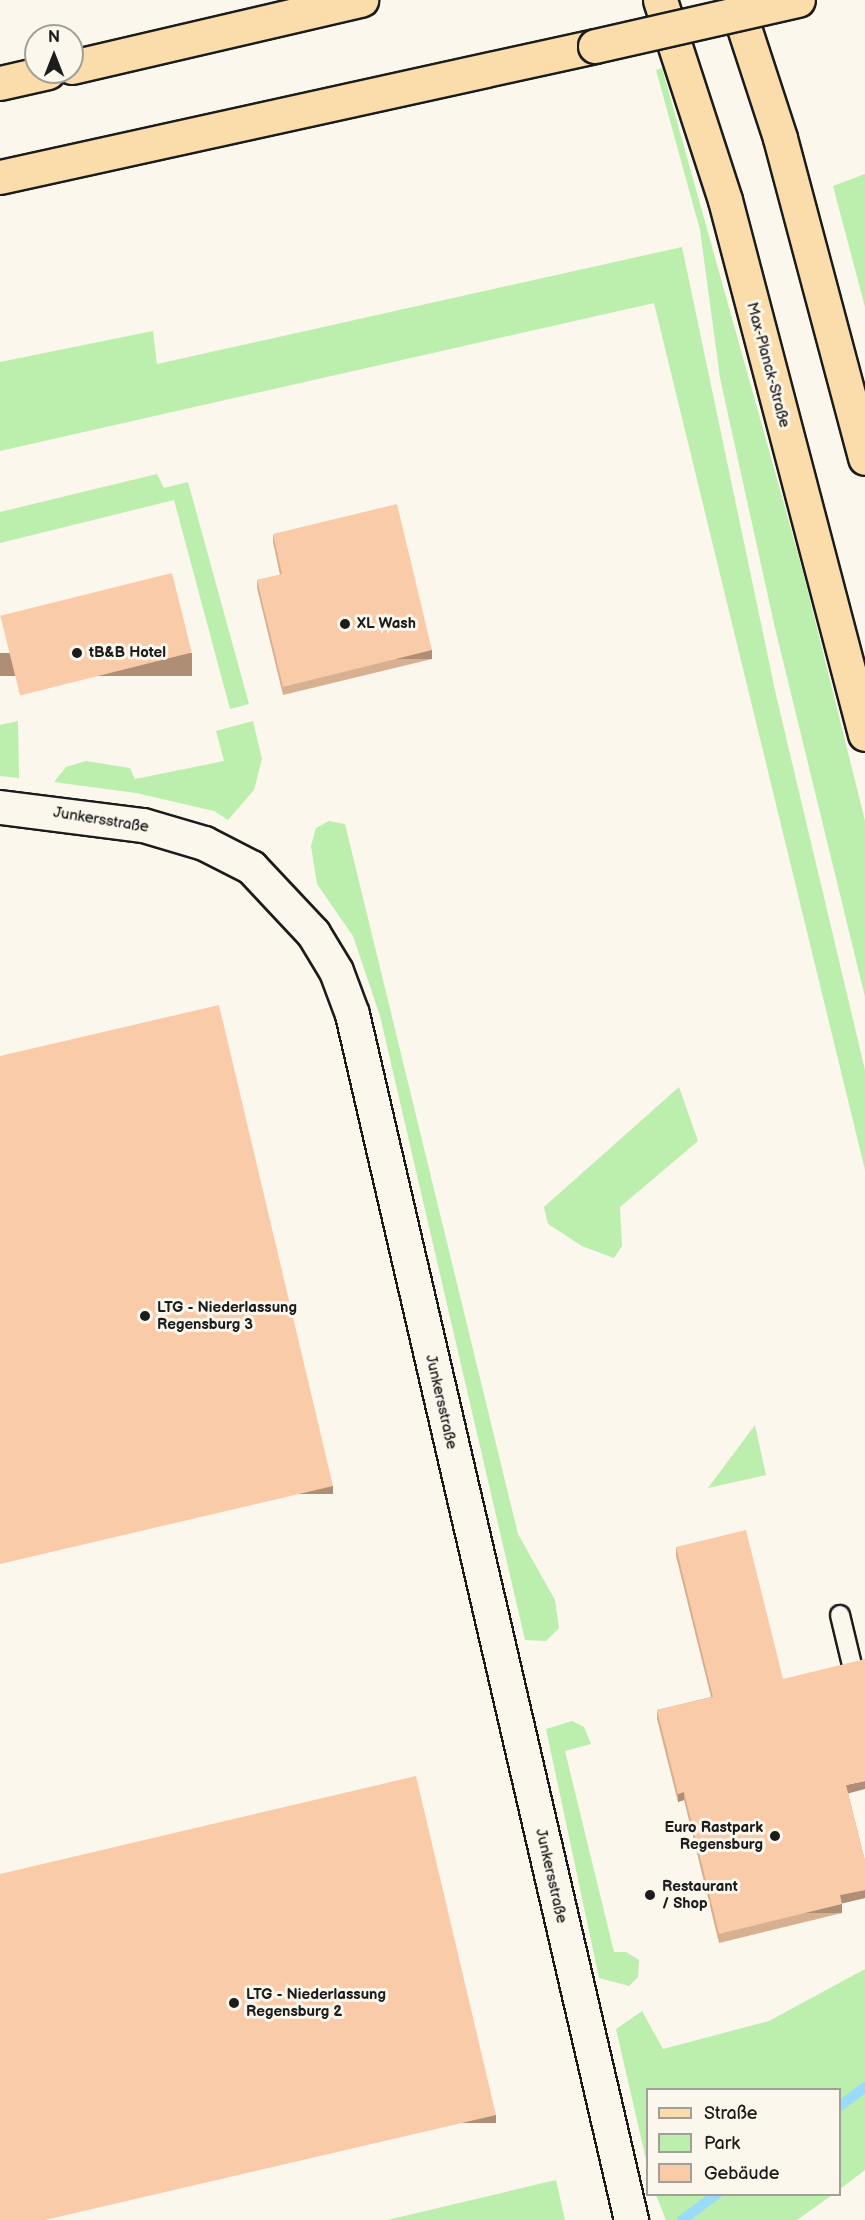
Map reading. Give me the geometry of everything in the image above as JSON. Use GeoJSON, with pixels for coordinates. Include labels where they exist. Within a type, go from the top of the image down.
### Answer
{"type":"FeatureCollection","features":[{"type":"Feature","properties":{"kind":"main road"},"geometry":{"type":"LineString","coordinates":[[84,63],[362,0]]}},
{"type":"Feature","properties":{"kind":"main road","name":"Max-Planck-Straße"},"geometry":{"type":"LineString","coordinates":[[660,0],[725,200],[865,734]]}},
{"type":"Feature","properties":{"kind":"main road"},"geometry":{"type":"LineString","coordinates":[[735,0],[780,138],[865,458]]}},
{"type":"Feature","properties":{"kind":"main road"},"geometry":{"type":"LineString","coordinates":[[0,177],[798,0]]}},
{"type":"Feature","properties":{"kind":"main road"},"geometry":{"type":"LineString","coordinates":[[0,83],[24,78]]}},
{"type":"Feature","properties":{"kind":"street","name":"Junkersstraße"},"geometry":{"type":"LineString","coordinates":[[0,807],[143,825],[204,843],[251,867],[313,933],[336,971],[352,1014],[631,2220]]}},
{"type":"Feature","properties":{"kind":"lane"},"geometry":{"type":"LineString","coordinates":[[840,1615],[865,1719]]}},
{"type":"Feature","properties":{"kind":"green space"},"geometry":{"type":"Polygon","coordinates":[[[662,68],[803,572],[865,821],[865,997],[775,628],[720,378],[700,230],[656,70],[662,68]]]}},
{"type":"Feature","properties":{"kind":"green space"},"geometry":{"type":"Polygon","coordinates":[[[865,174],[865,307],[833,186],[865,174]]]}},
{"type":"Feature","properties":{"kind":"green space"},"geometry":{"type":"Polygon","coordinates":[[[682,247],[776,695],[865,1070],[865,1170],[654,303],[0,451],[0,362],[153,331],[157,364],[682,247]]]}},
{"type":"Feature","properties":{"kind":"green space"},"geometry":{"type":"Polygon","coordinates":[[[157,474],[164,488],[188,482],[249,704],[230,709],[174,500],[0,543],[0,512],[157,474]]]}},
{"type":"Feature","properties":{"kind":"green space"},"geometry":{"type":"Polygon","coordinates":[[[18,721],[19,778],[0,776],[0,725],[18,721]]]}},
{"type":"Feature","properties":{"kind":"green space"},"geometry":{"type":"Polygon","coordinates":[[[253,721],[262,759],[254,790],[228,820],[214,811],[136,793],[54,782],[66,767],[86,761],[130,768],[135,779],[224,761],[216,731],[253,721]]]}},
{"type":"Feature","properties":{"kind":"green space"},"geometry":{"type":"Polygon","coordinates":[[[329,821],[345,824],[518,1534],[555,1600],[559,1628],[546,1641],[525,1640],[380,1016],[353,936],[317,884],[311,846],[316,828],[329,821]]]}},
{"type":"Feature","properties":{"kind":"green space"},"geometry":{"type":"Polygon","coordinates":[[[679,1087],[698,1141],[620,1207],[622,1246],[614,1258],[582,1246],[548,1224],[544,1207],[679,1087]]]}},
{"type":"Feature","properties":{"kind":"green space"},"geometry":{"type":"Polygon","coordinates":[[[755,1425],[766,1475],[708,1488],[755,1425]]]}},
{"type":"Feature","properties":{"kind":"green space"},"geometry":{"type":"Polygon","coordinates":[[[572,1721],[584,1727],[591,1744],[565,1751],[614,1952],[626,1952],[639,1960],[638,1977],[629,1986],[599,1978],[546,1729],[572,1721]]]}},
{"type":"Feature","properties":{"kind":"green space"},"geometry":{"type":"Polygon","coordinates":[[[865,1969],[865,2170],[841,2188],[841,2088],[646,2088],[646,2160],[616,2029],[642,2011],[663,2049],[769,2021],[865,1969]]]}},
{"type":"Feature","properties":{"kind":"green space"},"geometry":{"type":"Polygon","coordinates":[[[556,2180],[565,2220],[387,2220],[556,2180]]]}},
{"type":"Feature","properties":{"kind":"green space"},"geometry":{"type":"Polygon","coordinates":[[[656,2196],[831,2196],[797,2220],[666,2220],[656,2196]]]}},
{"type":"Feature","properties":{"kind":"building","name":"XL Wash"},"geometry":{"type":"Polygon","coordinates":[[[397,504],[432,650],[283,687],[257,580],[282,574],[273,534],[397,504]]]}},
{"type":"Feature","properties":{"kind":"building"},"geometry":{"type":"Polygon","coordinates":[[[172,573],[192,653],[20,695],[0,616],[172,573]]]}},
{"type":"Feature","properties":{"kind":"building","name":"LTG - Niederlassung Regensburg 3"},"geometry":{"type":"Polygon","coordinates":[[[219,1005],[333,1486],[0,1564],[0,1056],[219,1005]]]}},
{"type":"Feature","properties":{"kind":"building","name":"Euro Rastpark Regensburg"},"geometry":{"type":"Polygon","coordinates":[[[746,1530],[783,1679],[865,1659],[865,1781],[846,1785],[865,1861],[865,1890],[840,1895],[842,1904],[719,1934],[684,1792],[678,1794],[657,1710],[713,1697],[676,1547],[746,1530]]]}},
{"type":"Feature","properties":{"kind":"building","name":"LTG - Niederlassung Regensburg 2"},"geometry":{"type":"Polygon","coordinates":[[[416,1776],[496,2115],[45,2220],[0,2220],[0,1874],[416,1776]]]}},
{"type":"Feature","properties":{"kind":"waterway"},"geometry":{"type":"LineString","coordinates":[[841,2105],[865,2087]]}},
{"type":"Feature","properties":{"kind":"waterway"},"geometry":{"type":"LineString","coordinates":[[682,2220],[714,2196]]}},
{"type":"Feature","properties":{"kind":"place","name":"XL Wash"},"geometry":{"type":"Point","coordinates":[345,624]}},
{"type":"Feature","properties":{"kind":"place","name":"tB&B Hotel"},"geometry":{"type":"Point","coordinates":[77,653]}},
{"type":"Feature","properties":{"kind":"place","name":"LTG - Niederlassung Regensburg 3"},"geometry":{"type":"Point","coordinates":[145,1316]}},
{"type":"Feature","properties":{"kind":"place","name":"Euro Rastpark Regensburg"},"geometry":{"type":"Point","coordinates":[775,1836]}},
{"type":"Feature","properties":{"kind":"place","name":"Restaurant / Shop"},"geometry":{"type":"Point","coordinates":[650,1895]}},
{"type":"Feature","properties":{"kind":"place","name":"LTG - Niederlassung Regensburg 2"},"geometry":{"type":"Point","coordinates":[234,2003]}}]}
